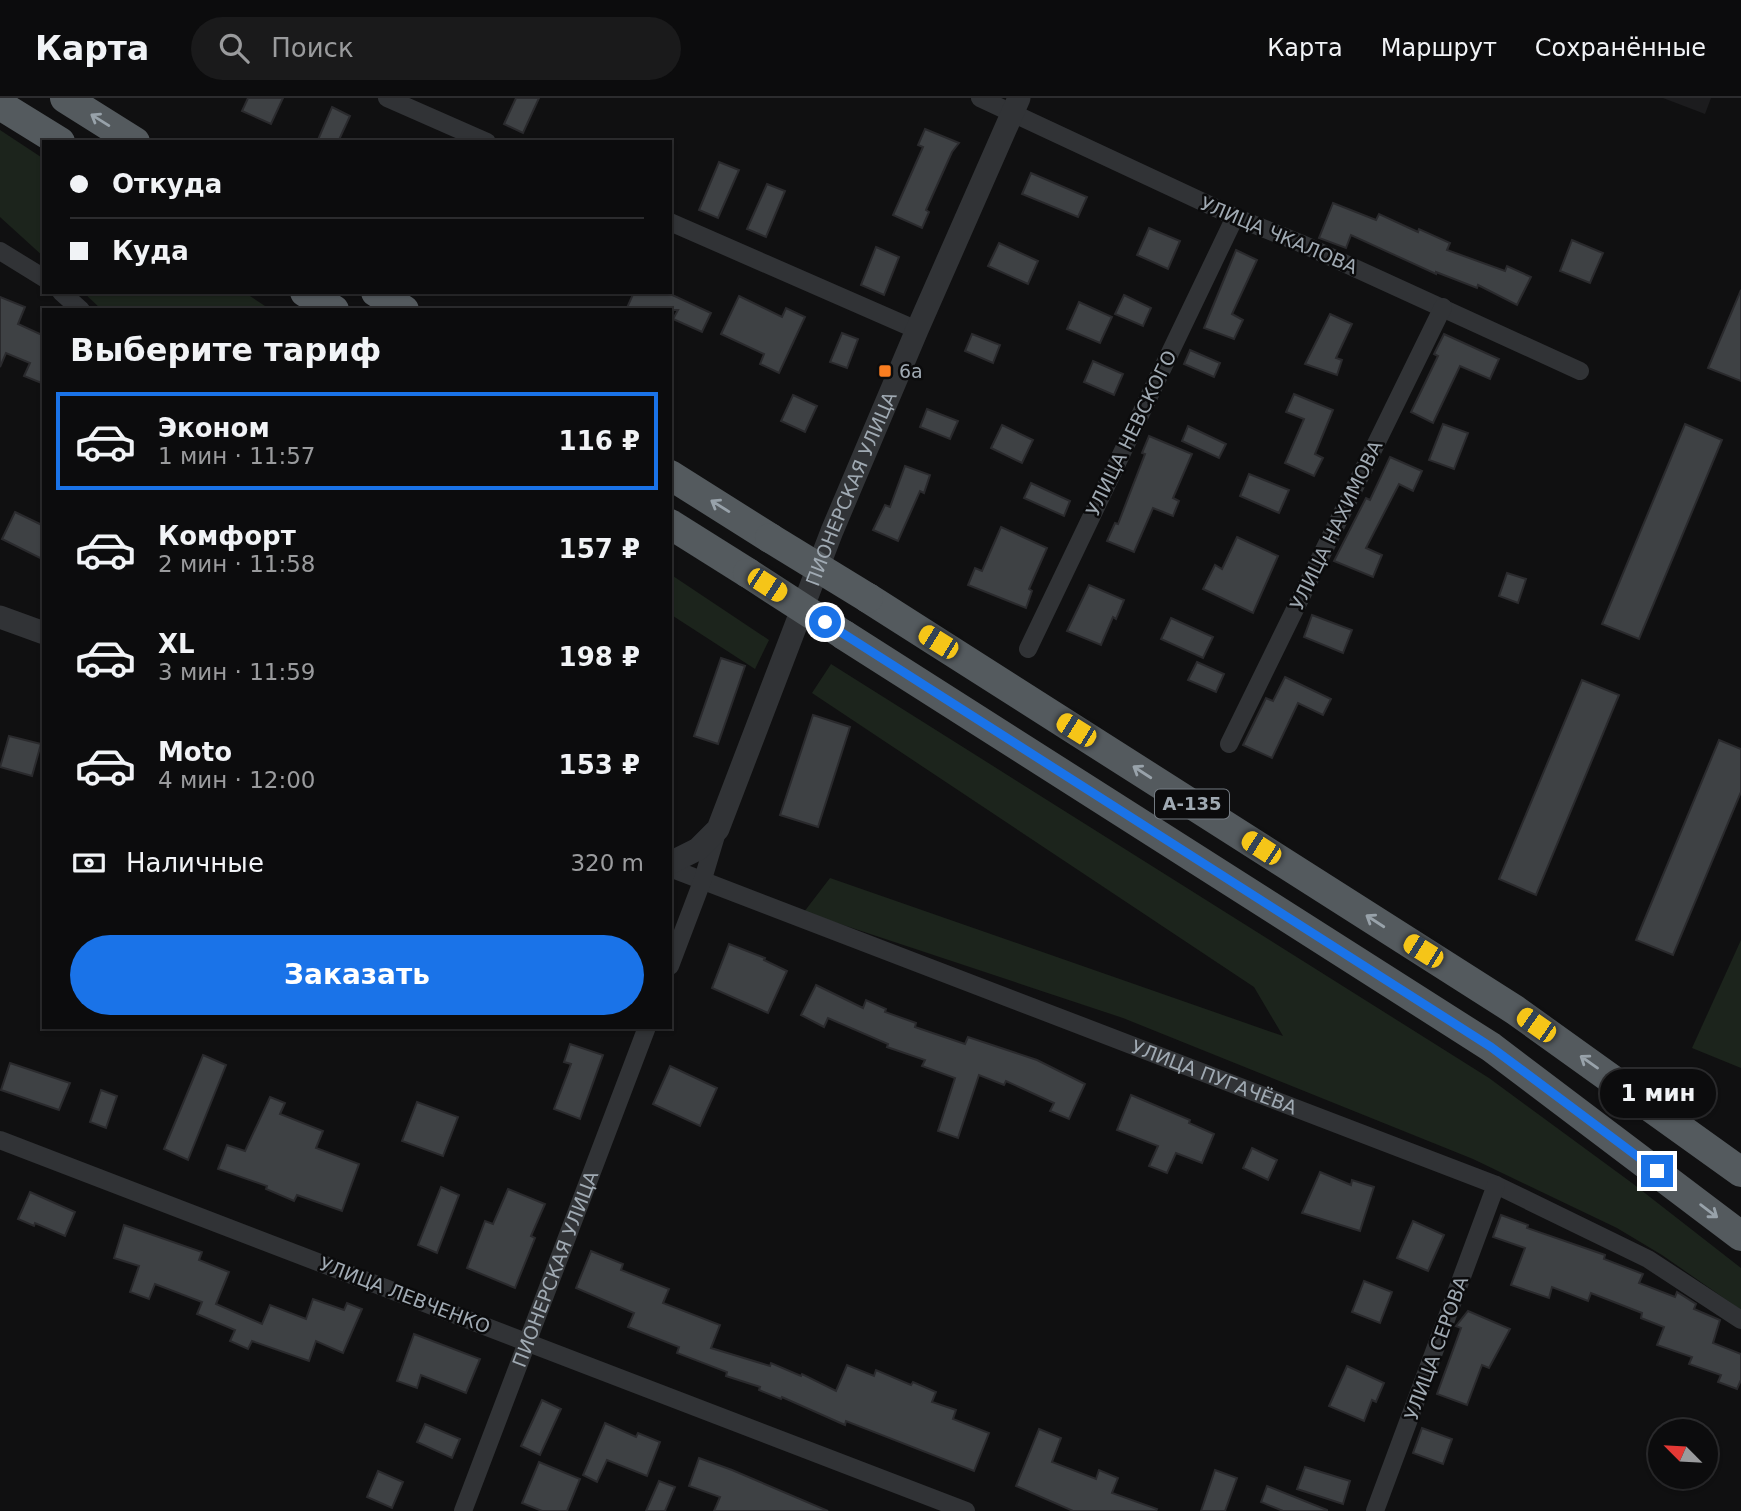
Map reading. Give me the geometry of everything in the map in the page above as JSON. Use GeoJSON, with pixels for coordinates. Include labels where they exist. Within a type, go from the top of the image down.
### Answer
{"type":"FeatureCollection","features":[{"type":"Feature","properties":{"kind":"highway"},"geometry":{"type":"LineString","coordinates":[[65,98],[132,140]]}},
{"type":"Feature","properties":{"kind":"highway"},"geometry":{"type":"LineString","coordinates":[[0,105],[57,140]]}},
{"type":"Feature","properties":{"kind":"highway"},"geometry":{"type":"LineString","coordinates":[[308,294],[331,308]]}},
{"type":"Feature","properties":{"kind":"highway"},"geometry":{"type":"LineString","coordinates":[[379,294],[401,308]]}},
{"type":"Feature","properties":{"kind":"highway","name":"А-135"},"geometry":{"type":"LineString","coordinates":[[672,476],[1515,1010],[1741,1172]]}},
{"type":"Feature","properties":{"kind":"highway","name":"А-135"},"geometry":{"type":"LineString","coordinates":[[672,525],[1491,1047],[1741,1236]]}},
{"type":"Feature","properties":{"kind":"highway"},"geometry":{"type":"LineString","coordinates":[[1491,1047],[1463,1020],[1462,1011],[1470,998],[1482,996],[1515,1010]]}},
{"type":"Feature","properties":{"kind":"street"},"geometry":{"type":"LineString","coordinates":[[387,98],[482,140]]}},
{"type":"Feature","properties":{"kind":"street","name":"УЛИЦА ЧКАЛОВА"},"geometry":{"type":"LineString","coordinates":[[980,98],[1016,105],[1235,217],[1300,243],[1580,371]]}},
{"type":"Feature","properties":{"kind":"street","name":"ПИОНЕРСКАЯ УЛИЦА"},"geometry":{"type":"LineString","coordinates":[[672,961],[703,879],[718,829],[832,531],[1016,105]]}},
{"type":"Feature","properties":{"kind":"street","name":"УЛИЦА НЕВСКОГО"},"geometry":{"type":"LineString","coordinates":[[1028,649],[1235,217]]}},
{"type":"Feature","properties":{"kind":"street"},"geometry":{"type":"LineString","coordinates":[[672,223],[917,330]]}},
{"type":"Feature","properties":{"kind":"street"},"geometry":{"type":"LineString","coordinates":[[0,251],[42,277]]}},
{"type":"Feature","properties":{"kind":"street"},"geometry":{"type":"LineString","coordinates":[[63,294],[79,308]]}},
{"type":"Feature","properties":{"kind":"street","name":"УЛИЦА НАХИМОВА"},"geometry":{"type":"LineString","coordinates":[[1229,744],[1443,307]]}},
{"type":"Feature","properties":{"kind":"street"},"geometry":{"type":"LineString","coordinates":[[0,617],[42,633]]}},
{"type":"Feature","properties":{"kind":"street","name":"УЛИЦА ПУГАЧЁВА"},"geometry":{"type":"LineString","coordinates":[[672,864],[698,849],[718,829]]}},
{"type":"Feature","properties":{"kind":"street","name":"УЛИЦА ПУГАЧЁВА"},"geometry":{"type":"LineString","coordinates":[[672,866],[1496,1185],[1648,1259],[1741,1320]]}},
{"type":"Feature","properties":{"kind":"street","name":"ПИОНЕРСКАЯ УЛИЦА"},"geometry":{"type":"LineString","coordinates":[[463,1511],[646,1029]]}},
{"type":"Feature","properties":{"kind":"street","name":"УЛИЦА ЛЕВЧЕНКО"},"geometry":{"type":"LineString","coordinates":[[0,1140],[967,1511]]}},
{"type":"Feature","properties":{"kind":"street","name":"УЛИЦА СЕРОВА"},"geometry":{"type":"LineString","coordinates":[[1375,1511],[1496,1185]]}},
{"type":"Feature","properties":{"kind":"shaded area"},"geometry":{"type":"Polygon","coordinates":[[[1663,98],[1711,98],[1705,114],[1663,98]]]}},
{"type":"Feature","properties":{"kind":"shaded area"},"geometry":{"type":"Polygon","coordinates":[[[0,130],[42,158],[42,255],[0,217],[0,130]]]}},
{"type":"Feature","properties":{"kind":"shaded area"},"geometry":{"type":"Polygon","coordinates":[[[85,294],[247,294],[268,308],[100,308],[85,294]]]}},
{"type":"Feature","properties":{"kind":"shaded area"},"geometry":{"type":"Polygon","coordinates":[[[672,575],[769,640],[755,669],[672,615],[672,575]]]}},
{"type":"Feature","properties":{"kind":"shaded area"},"geometry":{"type":"Polygon","coordinates":[[[831,664],[1489,1078],[1632,1183],[1741,1268],[1741,1310],[1662,1255],[1617,1228],[1473,1159],[1123,1018],[804,912],[830,878],[1283,1036],[1254,987],[812,693],[831,664]]]}},
{"type":"Feature","properties":{"kind":"shaded area"},"geometry":{"type":"Polygon","coordinates":[[[1741,940],[1741,1068],[1692,1048],[1741,940]]]}},
{"type":"Feature","properties":{"kind":"building"},"geometry":{"type":"Polygon","coordinates":[[[248,98],[283,98],[271,124],[242,111],[248,98]]]}},
{"type":"Feature","properties":{"kind":"building"},"geometry":{"type":"Polygon","coordinates":[[[516,98],[539,98],[523,133],[504,124],[516,98]]]}},
{"type":"Feature","properties":{"kind":"building"},"geometry":{"type":"Polygon","coordinates":[[[332,107],[350,116],[339,140],[318,140],[332,107]]]}},
{"type":"Feature","properties":{"kind":"building"},"geometry":{"type":"Polygon","coordinates":[[[925,129],[959,143],[952,152],[926,210],[929,212],[922,228],[893,215],[923,147],[918,145],[925,129]]]}},
{"type":"Feature","properties":{"kind":"building"},"geometry":{"type":"Polygon","coordinates":[[[719,162],[739,170],[718,218],[699,210],[719,162]]]}},
{"type":"Feature","properties":{"kind":"building"},"geometry":{"type":"Polygon","coordinates":[[[1031,173],[1087,197],[1078,217],[1022,194],[1031,173]]]}},
{"type":"Feature","properties":{"kind":"building"},"geometry":{"type":"Polygon","coordinates":[[[767,184],[785,191],[766,237],[747,229],[767,184]]]}},
{"type":"Feature","properties":{"kind":"building"},"geometry":{"type":"Polygon","coordinates":[[[1333,203],[1376,220],[1379,214],[1450,243],[1447,250],[1505,271],[1507,266],[1531,277],[1517,305],[1478,285],[1477,288],[1436,274],[1351,235],[1346,248],[1319,238],[1333,203]]]}},
{"type":"Feature","properties":{"kind":"building"},"geometry":{"type":"Polygon","coordinates":[[[1149,228],[1180,241],[1168,269],[1137,255],[1149,228]]]}},
{"type":"Feature","properties":{"kind":"building"},"geometry":{"type":"Polygon","coordinates":[[[1572,240],[1603,253],[1590,283],[1560,271],[1572,240]]]}},
{"type":"Feature","properties":{"kind":"building"},"geometry":{"type":"Polygon","coordinates":[[[999,243],[1038,261],[1028,284],[988,266],[999,243]]]}},
{"type":"Feature","properties":{"kind":"building"},"geometry":{"type":"Polygon","coordinates":[[[876,247],[899,257],[884,295],[861,285],[876,247]]]}},
{"type":"Feature","properties":{"kind":"building"},"geometry":{"type":"Polygon","coordinates":[[[1236,250],[1257,260],[1232,314],[1243,320],[1234,339],[1204,328],[1236,250]]]}},
{"type":"Feature","properties":{"kind":"building"},"geometry":{"type":"Polygon","coordinates":[[[1741,290],[1741,381],[1708,368],[1741,290]]]}},
{"type":"Feature","properties":{"kind":"building"},"geometry":{"type":"Polygon","coordinates":[[[633,294],[670,294],[711,313],[702,332],[673,319],[678,310],[672,308],[627,308],[633,294]]]}},
{"type":"Feature","properties":{"kind":"building"},"geometry":{"type":"Polygon","coordinates":[[[1124,295],[1151,308],[1143,326],[1115,314],[1124,295]]]}},
{"type":"Feature","properties":{"kind":"building"},"geometry":{"type":"Polygon","coordinates":[[[739,296],[782,317],[786,308],[805,317],[779,373],[760,364],[764,354],[721,334],[739,296]]]}},
{"type":"Feature","properties":{"kind":"building"},"geometry":{"type":"Polygon","coordinates":[[[0,297],[25,307],[18,324],[42,335],[42,383],[24,376],[30,363],[6,353],[0,367],[0,297]]]}},
{"type":"Feature","properties":{"kind":"building"},"geometry":{"type":"Polygon","coordinates":[[[1079,302],[1112,317],[1100,343],[1067,329],[1079,302]]]}},
{"type":"Feature","properties":{"kind":"building"},"geometry":{"type":"Polygon","coordinates":[[[1330,314],[1352,324],[1336,358],[1342,360],[1337,375],[1305,364],[1330,314]]]}},
{"type":"Feature","properties":{"kind":"building"},"geometry":{"type":"Polygon","coordinates":[[[842,333],[858,339],[847,368],[830,362],[842,333]]]}},
{"type":"Feature","properties":{"kind":"building"},"geometry":{"type":"Polygon","coordinates":[[[972,334],[1000,345],[993,363],[965,351],[972,334]]]}},
{"type":"Feature","properties":{"kind":"building"},"geometry":{"type":"Polygon","coordinates":[[[1444,334],[1499,359],[1490,379],[1460,366],[1433,423],[1411,412],[1438,356],[1434,354],[1444,334]]]}},
{"type":"Feature","properties":{"kind":"building"},"geometry":{"type":"Polygon","coordinates":[[[1190,350],[1220,363],[1214,377],[1184,364],[1190,350]]]}},
{"type":"Feature","properties":{"kind":"building"},"geometry":{"type":"Polygon","coordinates":[[[1093,361],[1123,374],[1114,395],[1084,382],[1093,361]]]}},
{"type":"Feature","properties":{"kind":"building"},"geometry":{"type":"Polygon","coordinates":[[[1294,394],[1333,410],[1315,454],[1323,458],[1314,476],[1285,463],[1304,419],[1286,412],[1294,394]]]}},
{"type":"Feature","properties":{"kind":"building"},"geometry":{"type":"Polygon","coordinates":[[[793,395],[817,406],[805,432],[781,421],[793,395]]]}},
{"type":"Feature","properties":{"kind":"building"},"geometry":{"type":"Polygon","coordinates":[[[927,409],[958,421],[950,439],[920,427],[927,409]]]}},
{"type":"Feature","properties":{"kind":"building"},"geometry":{"type":"Polygon","coordinates":[[[1443,424],[1468,433],[1454,469],[1429,460],[1443,424]]]}},
{"type":"Feature","properties":{"kind":"building"},"geometry":{"type":"Polygon","coordinates":[[[1685,424],[1722,440],[1639,639],[1602,624],[1685,424]]]}},
{"type":"Feature","properties":{"kind":"building"},"geometry":{"type":"Polygon","coordinates":[[[1002,425],[1033,440],[1022,463],[991,448],[1002,425]]]}},
{"type":"Feature","properties":{"kind":"building"},"geometry":{"type":"Polygon","coordinates":[[[1188,426],[1226,444],[1219,458],[1182,441],[1188,426]]]}},
{"type":"Feature","properties":{"kind":"building"},"geometry":{"type":"Polygon","coordinates":[[[1149,436],[1192,454],[1173,498],[1179,501],[1173,516],[1153,508],[1134,552],[1107,541],[1115,523],[1118,524],[1145,454],[1142,453],[1149,436]]]}},
{"type":"Feature","properties":{"kind":"building"},"geometry":{"type":"Polygon","coordinates":[[[1390,457],[1422,471],[1413,491],[1399,484],[1366,548],[1382,555],[1373,577],[1334,561],[1366,498],[1370,500],[1390,457]]]}},
{"type":"Feature","properties":{"kind":"building"},"geometry":{"type":"Polygon","coordinates":[[[905,466],[930,475],[924,493],[920,491],[898,541],[873,530],[885,505],[890,507],[905,466]]]}},
{"type":"Feature","properties":{"kind":"building"},"geometry":{"type":"Polygon","coordinates":[[[1249,474],[1289,490],[1279,513],[1240,496],[1249,474]]]}},
{"type":"Feature","properties":{"kind":"building"},"geometry":{"type":"Polygon","coordinates":[[[1031,483],[1070,501],[1064,516],[1024,498],[1031,483]]]}},
{"type":"Feature","properties":{"kind":"building"},"geometry":{"type":"Polygon","coordinates":[[[15,512],[42,525],[42,559],[2,539],[15,512]]]}},
{"type":"Feature","properties":{"kind":"building"},"geometry":{"type":"Polygon","coordinates":[[[1001,527],[1047,548],[1029,589],[1032,591],[1026,608],[968,585],[975,568],[982,571],[1001,527]]]}},
{"type":"Feature","properties":{"kind":"building"},"geometry":{"type":"Polygon","coordinates":[[[1237,537],[1278,556],[1253,613],[1203,589],[1215,565],[1222,569],[1237,537]]]}},
{"type":"Feature","properties":{"kind":"building"},"geometry":{"type":"Polygon","coordinates":[[[1507,573],[1526,579],[1518,603],[1499,596],[1507,573]]]}},
{"type":"Feature","properties":{"kind":"building"},"geometry":{"type":"Polygon","coordinates":[[[1089,585],[1124,600],[1101,645],[1067,631],[1089,585]]]}},
{"type":"Feature","properties":{"kind":"building"},"geometry":{"type":"Polygon","coordinates":[[[1312,615],[1352,630],[1343,653],[1304,637],[1312,615]]]}},
{"type":"Feature","properties":{"kind":"building"},"geometry":{"type":"Polygon","coordinates":[[[1171,618],[1213,637],[1203,658],[1161,639],[1171,618]]]}},
{"type":"Feature","properties":{"kind":"building"},"geometry":{"type":"Polygon","coordinates":[[[721,658],[745,666],[718,744],[694,736],[721,658]]]}},
{"type":"Feature","properties":{"kind":"building"},"geometry":{"type":"Polygon","coordinates":[[[1197,662],[1224,674],[1216,692],[1188,680],[1197,662]]]}},
{"type":"Feature","properties":{"kind":"building"},"geometry":{"type":"Polygon","coordinates":[[[1285,677],[1331,699],[1323,715],[1298,703],[1272,758],[1243,745],[1266,698],[1273,701],[1285,677]]]}},
{"type":"Feature","properties":{"kind":"building"},"geometry":{"type":"Polygon","coordinates":[[[1582,680],[1619,695],[1536,895],[1499,879],[1582,680]]]}},
{"type":"Feature","properties":{"kind":"building"},"geometry":{"type":"Polygon","coordinates":[[[813,715],[850,727],[818,827],[780,815],[813,715]]]}},
{"type":"Feature","properties":{"kind":"building"},"geometry":{"type":"Polygon","coordinates":[[[9,736],[41,744],[32,776],[0,767],[9,736]]]}},
{"type":"Feature","properties":{"kind":"building"},"geometry":{"type":"Polygon","coordinates":[[[1719,740],[1741,749],[1741,792],[1673,955],[1636,940],[1719,740]]]}},
{"type":"Feature","properties":{"kind":"building"},"geometry":{"type":"Polygon","coordinates":[[[729,944],[765,958],[764,960],[787,971],[768,1013],[712,988],[729,944]]]}},
{"type":"Feature","properties":{"kind":"building"},"geometry":{"type":"Polygon","coordinates":[[[816,985],[863,1008],[866,1000],[886,1009],[885,1012],[916,1023],[915,1027],[965,1044],[968,1037],[1037,1060],[1085,1084],[1069,1119],[1050,1111],[1054,1103],[1006,1081],[1004,1085],[979,1075],[958,1138],[938,1131],[955,1078],[922,1066],[925,1060],[887,1047],[888,1044],[828,1018],[824,1027],[801,1015],[816,985]]]}},
{"type":"Feature","properties":{"kind":"building"},"geometry":{"type":"Polygon","coordinates":[[[570,1044],[603,1055],[580,1119],[554,1109],[571,1064],[564,1062],[570,1044]]]}},
{"type":"Feature","properties":{"kind":"building"},"geometry":{"type":"Polygon","coordinates":[[[203,1055],[226,1065],[188,1160],[164,1149],[203,1055]]]}},
{"type":"Feature","properties":{"kind":"building"},"geometry":{"type":"Polygon","coordinates":[[[10,1063],[70,1083],[59,1110],[1,1090],[10,1063]]]}},
{"type":"Feature","properties":{"kind":"building"},"geometry":{"type":"Polygon","coordinates":[[[670,1066],[717,1088],[700,1126],[653,1104],[670,1066]]]}},
{"type":"Feature","properties":{"kind":"building"},"geometry":{"type":"Polygon","coordinates":[[[101,1090],[117,1096],[106,1128],[90,1122],[101,1090]]]}},
{"type":"Feature","properties":{"kind":"building"},"geometry":{"type":"Polygon","coordinates":[[[1131,1095],[1190,1120],[1189,1123],[1214,1134],[1202,1163],[1176,1153],[1167,1173],[1149,1166],[1158,1146],[1117,1130],[1131,1095]]]}},
{"type":"Feature","properties":{"kind":"building"},"geometry":{"type":"Polygon","coordinates":[[[270,1097],[285,1103],[280,1114],[323,1131],[316,1148],[359,1164],[342,1211],[297,1195],[294,1201],[266,1189],[267,1186],[218,1169],[227,1145],[245,1151],[270,1097]]]}},
{"type":"Feature","properties":{"kind":"building"},"geometry":{"type":"Polygon","coordinates":[[[417,1102],[458,1117],[443,1156],[402,1141],[417,1102]]]}},
{"type":"Feature","properties":{"kind":"building"},"geometry":{"type":"Polygon","coordinates":[[[1252,1148],[1277,1160],[1268,1180],[1243,1168],[1252,1148]]]}},
{"type":"Feature","properties":{"kind":"building"},"geometry":{"type":"Polygon","coordinates":[[[1320,1172],[1351,1185],[1352,1180],[1374,1187],[1360,1231],[1302,1213],[1320,1172]]]}},
{"type":"Feature","properties":{"kind":"building"},"geometry":{"type":"Polygon","coordinates":[[[441,1187],[459,1195],[437,1253],[418,1245],[441,1187]]]}},
{"type":"Feature","properties":{"kind":"building"},"geometry":{"type":"Polygon","coordinates":[[[508,1189],[545,1204],[531,1236],[535,1238],[515,1288],[467,1268],[485,1221],[493,1224],[508,1189]]]}},
{"type":"Feature","properties":{"kind":"building"},"geometry":{"type":"Polygon","coordinates":[[[30,1192],[75,1212],[65,1236],[18,1219],[30,1192]]]}},
{"type":"Feature","properties":{"kind":"building"},"geometry":{"type":"Polygon","coordinates":[[[1501,1215],[1528,1225],[1527,1228],[1605,1255],[1604,1259],[1643,1274],[1639,1283],[1675,1297],[1677,1292],[1696,1304],[1694,1309],[1720,1320],[1713,1343],[1741,1354],[1741,1380],[1737,1389],[1718,1382],[1721,1375],[1689,1364],[1692,1357],[1657,1345],[1664,1327],[1641,1318],[1642,1313],[1591,1293],[1588,1301],[1552,1287],[1549,1298],[1511,1285],[1525,1248],[1493,1237],[1501,1215]]]}},
{"type":"Feature","properties":{"kind":"building"},"geometry":{"type":"Polygon","coordinates":[[[1413,1221],[1444,1235],[1428,1271],[1397,1258],[1413,1221]]]}},
{"type":"Feature","properties":{"kind":"building"},"geometry":{"type":"Polygon","coordinates":[[[124,1225],[202,1252],[199,1260],[229,1272],[216,1304],[262,1324],[270,1305],[306,1319],[313,1299],[344,1310],[347,1303],[362,1309],[343,1353],[316,1341],[309,1361],[252,1341],[248,1349],[230,1341],[235,1330],[197,1314],[202,1302],[155,1284],[149,1299],[130,1292],[139,1266],[114,1258],[124,1225]]]}},
{"type":"Feature","properties":{"kind":"building"},"geometry":{"type":"Polygon","coordinates":[[[591,1251],[623,1264],[621,1270],[669,1289],[663,1303],[720,1325],[711,1348],[770,1366],[771,1363],[801,1376],[802,1374],[836,1391],[847,1365],[874,1376],[876,1370],[936,1392],[932,1402],[956,1410],[953,1419],[989,1433],[974,1471],[846,1421],[845,1425],[782,1397],[781,1399],[759,1390],[760,1387],[726,1376],[727,1372],[677,1353],[679,1347],[628,1327],[634,1313],[576,1288],[591,1251]]]}},
{"type":"Feature","properties":{"kind":"building"},"geometry":{"type":"Polygon","coordinates":[[[1364,1281],[1392,1292],[1380,1323],[1352,1312],[1364,1281]]]}},
{"type":"Feature","properties":{"kind":"building"},"geometry":{"type":"Polygon","coordinates":[[[1468,1311],[1510,1329],[1489,1368],[1482,1365],[1467,1405],[1437,1394],[1461,1328],[1456,1326],[1468,1311]]]}},
{"type":"Feature","properties":{"kind":"building"},"geometry":{"type":"Polygon","coordinates":[[[414,1334],[480,1359],[466,1393],[421,1375],[417,1388],[397,1381],[414,1334]]]}},
{"type":"Feature","properties":{"kind":"building"},"geometry":{"type":"Polygon","coordinates":[[[1347,1366],[1384,1383],[1376,1402],[1372,1400],[1364,1421],[1329,1406],[1347,1366]]]}},
{"type":"Feature","properties":{"kind":"building"},"geometry":{"type":"Polygon","coordinates":[[[542,1400],[561,1409],[540,1455],[521,1446],[542,1400]]]}},
{"type":"Feature","properties":{"kind":"building"},"geometry":{"type":"Polygon","coordinates":[[[605,1423],[636,1437],[638,1433],[660,1442],[647,1476],[607,1460],[597,1482],[583,1475],[605,1423]]]}},
{"type":"Feature","properties":{"kind":"building"},"geometry":{"type":"Polygon","coordinates":[[[425,1424],[460,1439],[452,1458],[417,1442],[425,1424]]]}},
{"type":"Feature","properties":{"kind":"building"},"geometry":{"type":"Polygon","coordinates":[[[1422,1428],[1452,1439],[1443,1464],[1413,1453],[1422,1428]]]}},
{"type":"Feature","properties":{"kind":"building"},"geometry":{"type":"Polygon","coordinates":[[[1039,1429],[1061,1438],[1052,1462],[1096,1479],[1099,1470],[1118,1478],[1112,1493],[1157,1509],[1156,1511],[1073,1511],[1016,1486],[1039,1429]]]}},
{"type":"Feature","properties":{"kind":"building"},"geometry":{"type":"Polygon","coordinates":[[[699,1458],[828,1511],[714,1511],[720,1497],[689,1486],[699,1458]]]}},
{"type":"Feature","properties":{"kind":"building"},"geometry":{"type":"Polygon","coordinates":[[[539,1462],[580,1479],[567,1511],[542,1511],[522,1503],[539,1462]]]}},
{"type":"Feature","properties":{"kind":"building"},"geometry":{"type":"Polygon","coordinates":[[[1305,1467],[1350,1481],[1343,1504],[1297,1489],[1305,1467]]]}},
{"type":"Feature","properties":{"kind":"building"},"geometry":{"type":"Polygon","coordinates":[[[1215,1470],[1237,1478],[1225,1511],[1201,1511],[1215,1470]]]}},
{"type":"Feature","properties":{"kind":"building"},"geometry":{"type":"Polygon","coordinates":[[[378,1471],[403,1482],[392,1508],[367,1497],[378,1471]]]}},
{"type":"Feature","properties":{"kind":"building"},"geometry":{"type":"Polygon","coordinates":[[[659,1481],[675,1487],[665,1511],[646,1511],[659,1481]]]}},
{"type":"Feature","properties":{"kind":"building"},"geometry":{"type":"Polygon","coordinates":[[[1267,1486],[1327,1511],[1283,1511],[1261,1502],[1267,1486]]]}},
{"type":"Feature","properties":{"kind":"place","name":"6а"},"geometry":{"type":"Point","coordinates":[885,371]}},
{"type":"Feature","properties":{"kind":"route"},"geometry":{"type":"LineString","coordinates":[[825,622],[1491,1047],[1657,1171]]}}]}
